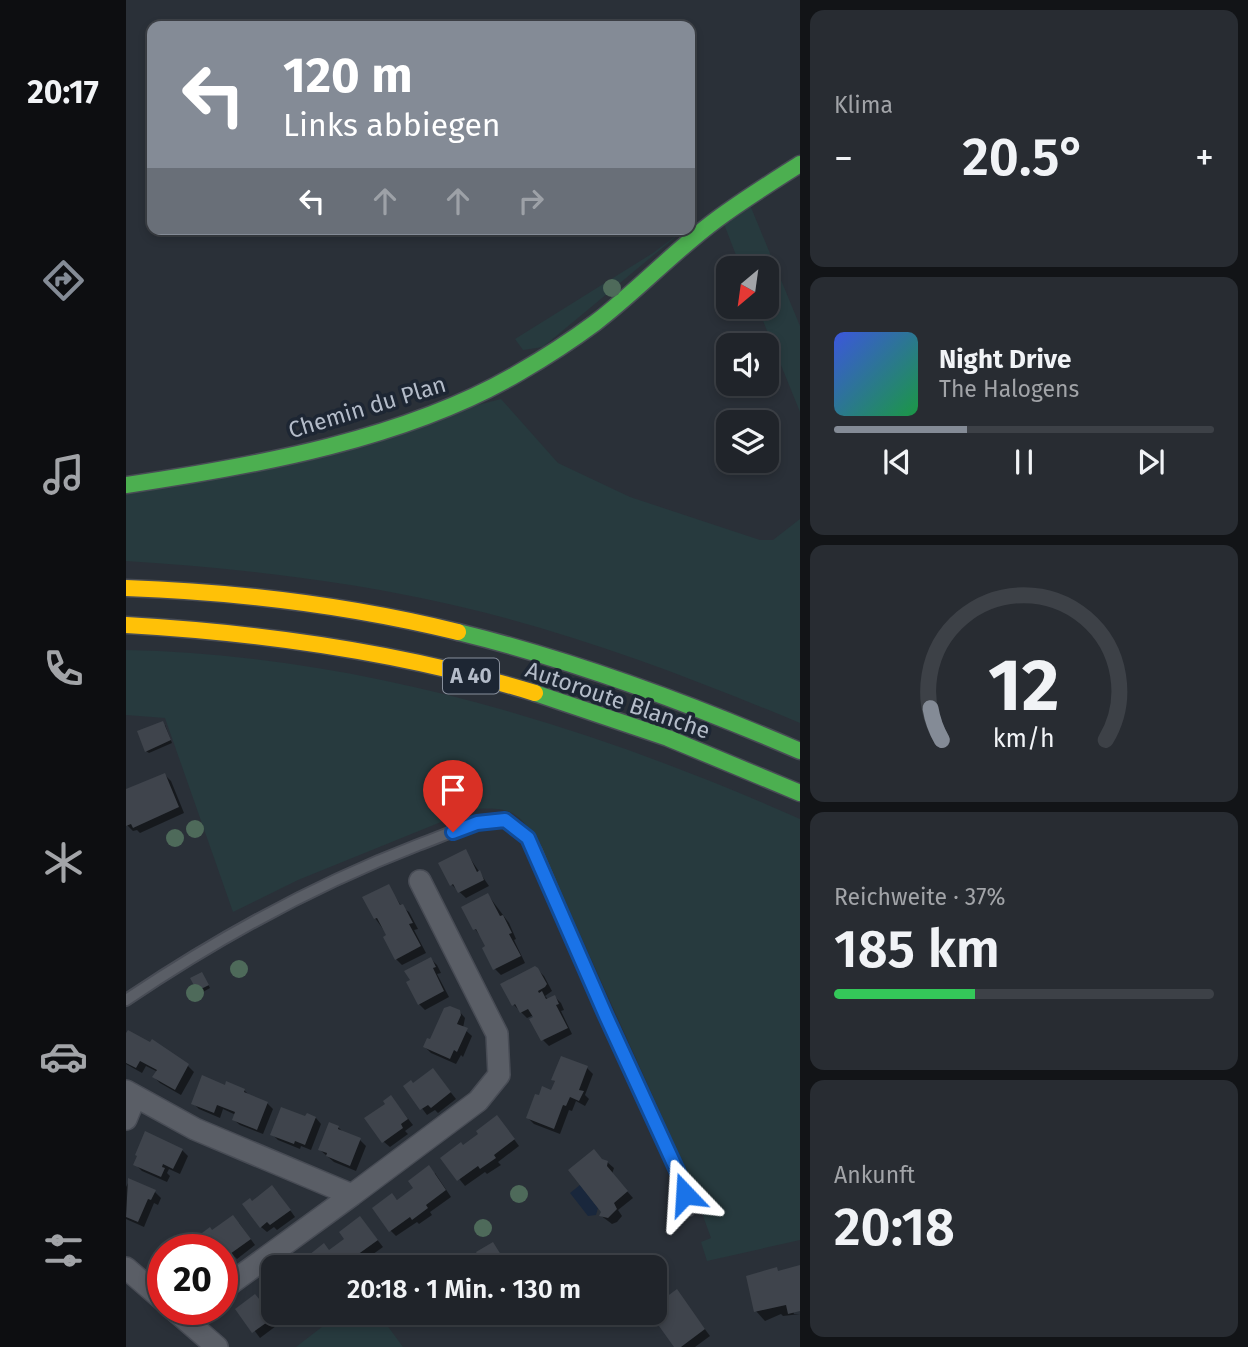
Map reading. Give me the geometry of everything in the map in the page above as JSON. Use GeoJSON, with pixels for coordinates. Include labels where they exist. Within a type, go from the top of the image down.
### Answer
{"type":"FeatureCollection","features":[{"type":"Feature","properties":{"kind":"main road","name":"Chemin du Plan"},"geometry":{"type":"LineString","coordinates":[[126,485],[220,471],[305,451],[399,427],[452,407],[521,372],[595,323],[716,220],[800,164]]}},
{"type":"Feature","properties":{"kind":"main road","name":"Autoroute Blanche"},"geometry":{"type":"LineString","coordinates":[[126,588],[229,593],[292,600],[452,631],[552,658],[637,687],[800,751]]}},
{"type":"Feature","properties":{"kind":"main road","name":"Autoroute Blanche"},"geometry":{"type":"LineString","coordinates":[[126,625],[228,632],[309,642],[442,668],[530,692],[620,722],[800,793]]}},
{"type":"Feature","properties":{"kind":"street"},"geometry":{"type":"LineString","coordinates":[[238,1277],[478,1101],[499,1075],[497,1034],[420,881]]}},
{"type":"Feature","properties":{"kind":"street"},"geometry":{"type":"LineString","coordinates":[[126,1119],[131,1094],[195,1129],[352,1195]]}},
{"type":"Feature","properties":{"kind":"street"},"geometry":{"type":"LineString","coordinates":[[126,1268],[147,1286]]}},
{"type":"Feature","properties":{"kind":"street"},"geometry":{"type":"LineString","coordinates":[[192,1325],[217,1347]]}},
{"type":"Feature","properties":{"kind":"lane"},"geometry":{"type":"LineString","coordinates":[[126,1000],[232,932],[304,894],[404,850],[477,823],[505,820],[528,838],[536,851],[606,1016],[680,1177],[689,1210]]}},
{"type":"Feature","properties":{"kind":"green space"},"geometry":{"type":"Polygon","coordinates":[[[750,205],[771,256],[736,256],[724,224],[750,205]]]}},
{"type":"Feature","properties":{"kind":"green space"},"geometry":{"type":"Polygon","coordinates":[[[678,235],[543,347],[523,350],[515,339],[678,235]]]}},
{"type":"Feature","properties":{"kind":"green space"},"geometry":{"type":"Polygon","coordinates":[[[779,275],[800,326],[800,412],[779,360],[779,333],[768,333],[762,319],[779,319],[779,275]]]}},
{"type":"Feature","properties":{"kind":"green space"},"geometry":{"type":"Polygon","coordinates":[[[501,399],[558,463],[630,497],[760,540],[773,540],[800,519],[800,723],[629,656],[542,628],[453,605],[290,576],[126,561],[126,495],[501,399]]]}},
{"type":"Feature","properties":{"kind":"green space"},"geometry":{"type":"Polygon","coordinates":[[[126,650],[213,655],[300,665],[471,701],[638,754],[800,819],[800,1240],[707,1261],[701,1242],[711,1238],[687,1172],[542,850],[522,820],[508,811],[473,809],[298,880],[233,912],[165,718],[126,715],[126,650]]]}},
{"type":"Feature","properties":{"kind":"green space"},"geometry":{"type":"Polygon","coordinates":[[[324,1325],[387,1325],[403,1347],[296,1347],[324,1325]]]}},
{"type":"Feature","properties":{"kind":"water"},"geometry":{"type":"Polygon","coordinates":[[[580,1185],[598,1208],[596,1215],[588,1216],[570,1193],[580,1185]]]}},
{"type":"Feature","properties":{"kind":"building"},"geometry":{"type":"Polygon","coordinates":[[[163,721],[171,740],[145,752],[137,731],[163,721]]]}},
{"type":"Feature","properties":{"kind":"building"},"geometry":{"type":"Polygon","coordinates":[[[165,773],[179,807],[133,828],[131,824],[126,826],[126,789],[165,773]]]}},
{"type":"Feature","properties":{"kind":"building"},"geometry":{"type":"Polygon","coordinates":[[[466,849],[484,880],[458,893],[453,884],[450,886],[438,863],[466,849]]]}},
{"type":"Feature","properties":{"kind":"building"},"geometry":{"type":"Polygon","coordinates":[[[389,884],[413,923],[409,924],[421,946],[395,960],[383,937],[386,935],[362,897],[389,884]]]}},
{"type":"Feature","properties":{"kind":"building"},"geometry":{"type":"Polygon","coordinates":[[[488,893],[500,916],[503,915],[512,933],[509,934],[521,956],[493,970],[482,948],[485,946],[461,907],[488,893]]]}},
{"type":"Feature","properties":{"kind":"building"},"geometry":{"type":"Polygon","coordinates":[[[431,957],[444,991],[418,1005],[406,982],[410,980],[404,971],[431,957]]]}},
{"type":"Feature","properties":{"kind":"building"},"geometry":{"type":"Polygon","coordinates":[[[535,966],[547,984],[539,993],[542,991],[546,999],[555,995],[559,1004],[556,1005],[568,1028],[541,1041],[529,1019],[533,1017],[528,1009],[520,1013],[515,1004],[512,1006],[500,984],[535,966]]]}},
{"type":"Feature","properties":{"kind":"building"},"geometry":{"type":"Polygon","coordinates":[[[202,972],[209,985],[197,991],[190,978],[202,972]]]}},
{"type":"Feature","properties":{"kind":"building"},"geometry":{"type":"Polygon","coordinates":[[[450,1006],[460,1010],[457,1024],[468,1028],[457,1052],[454,1050],[450,1059],[423,1047],[427,1038],[430,1039],[444,1008],[450,1006]]]}},
{"type":"Feature","properties":{"kind":"building"},"geometry":{"type":"Polygon","coordinates":[[[128,1030],[150,1042],[152,1039],[189,1064],[175,1090],[152,1077],[157,1070],[140,1061],[136,1068],[126,1063],[128,1030]]]}},
{"type":"Feature","properties":{"kind":"building"},"geometry":{"type":"Polygon","coordinates":[[[561,1056],[588,1066],[579,1090],[584,1091],[579,1101],[570,1097],[566,1106],[563,1105],[554,1129],[526,1118],[535,1094],[539,1095],[542,1086],[551,1090],[555,1081],[551,1080],[561,1056]]]}},
{"type":"Feature","properties":{"kind":"building"},"geometry":{"type":"Polygon","coordinates":[[[433,1068],[451,1092],[431,1108],[428,1105],[420,1110],[403,1086],[411,1080],[413,1083],[433,1068]]]}},
{"type":"Feature","properties":{"kind":"building"},"geometry":{"type":"Polygon","coordinates":[[[202,1075],[225,1085],[226,1081],[268,1102],[257,1130],[232,1120],[235,1112],[217,1105],[214,1113],[191,1104],[202,1075]]]}},
{"type":"Feature","properties":{"kind":"building"},"geometry":{"type":"Polygon","coordinates":[[[391,1095],[408,1119],[401,1124],[403,1128],[382,1143],[364,1118],[385,1104],[383,1101],[391,1095]]]}},
{"type":"Feature","properties":{"kind":"building"},"geometry":{"type":"Polygon","coordinates":[[[281,1107],[316,1117],[305,1145],[270,1135],[281,1107]]]}},
{"type":"Feature","properties":{"kind":"building"},"geometry":{"type":"Polygon","coordinates":[[[497,1115],[515,1139],[494,1155],[496,1158],[480,1169],[478,1166],[457,1181],[440,1158],[461,1142],[463,1145],[478,1134],[476,1131],[497,1115]]]}},
{"type":"Feature","properties":{"kind":"building"},"geometry":{"type":"Polygon","coordinates":[[[329,1122],[339,1126],[338,1129],[361,1138],[350,1166],[318,1150],[329,1122]]]}},
{"type":"Feature","properties":{"kind":"building"},"geometry":{"type":"Polygon","coordinates":[[[145,1131],[183,1149],[173,1169],[163,1164],[162,1167],[165,1168],[161,1177],[133,1165],[145,1131]]]}},
{"type":"Feature","properties":{"kind":"building"},"geometry":{"type":"Polygon","coordinates":[[[594,1149],[602,1159],[608,1161],[607,1166],[628,1191],[614,1203],[617,1209],[608,1218],[599,1216],[601,1212],[568,1170],[594,1149]]]}},
{"type":"Feature","properties":{"kind":"building"},"geometry":{"type":"Polygon","coordinates":[[[429,1165],[446,1190],[412,1220],[410,1217],[389,1232],[372,1208],[392,1193],[397,1200],[413,1188],[408,1181],[429,1165]]]}},
{"type":"Feature","properties":{"kind":"building"},"geometry":{"type":"Polygon","coordinates":[[[128,1178],[156,1190],[151,1200],[148,1199],[138,1222],[126,1217],[128,1178]]]}},
{"type":"Feature","properties":{"kind":"building"},"geometry":{"type":"Polygon","coordinates":[[[272,1185],[291,1210],[270,1225],[267,1222],[260,1228],[242,1204],[250,1198],[252,1201],[272,1185]]]}},
{"type":"Feature","properties":{"kind":"building"},"geometry":{"type":"Polygon","coordinates":[[[233,1215],[251,1239],[238,1248],[238,1234],[201,1234],[210,1227],[212,1230],[233,1215]]]}},
{"type":"Feature","properties":{"kind":"building"},"geometry":{"type":"Polygon","coordinates":[[[360,1216],[378,1240],[357,1255],[309,1255],[324,1243],[329,1250],[344,1239],[339,1232],[360,1216]]]}},
{"type":"Feature","properties":{"kind":"building"},"geometry":{"type":"Polygon","coordinates":[[[493,1242],[501,1255],[478,1255],[476,1252],[493,1242]]]}},
{"type":"Feature","properties":{"kind":"building"},"geometry":{"type":"Polygon","coordinates":[[[800,1265],[800,1311],[788,1314],[786,1305],[754,1312],[746,1276],[777,1267],[778,1271],[800,1265]]]}},
{"type":"Feature","properties":{"kind":"building"},"geometry":{"type":"Polygon","coordinates":[[[677,1289],[705,1329],[681,1347],[674,1347],[658,1325],[667,1325],[667,1296],[677,1289]]]}},
{"type":"Feature","properties":{"kind":"building"},"geometry":{"type":"Polygon","coordinates":[[[255,1294],[260,1300],[261,1325],[263,1325],[252,1333],[238,1313],[238,1307],[255,1294]]]}},
{"type":"Feature","properties":{"kind":"traffic: fast"},"geometry":{"type":"LineString","coordinates":[[126,485],[226,469],[329,446],[380,432],[476,395],[530,366],[586,329],[611,311],[700,232],[800,164]]}},
{"type":"Feature","properties":{"kind":"traffic: fast"},"geometry":{"type":"LineString","coordinates":[[458,632],[546,656],[632,684],[800,751]]}},
{"type":"Feature","properties":{"kind":"traffic: fast"},"geometry":{"type":"LineString","coordinates":[[535,693],[668,738],[800,793]]}},
{"type":"Feature","properties":{"kind":"traffic: slow"},"geometry":{"type":"LineString","coordinates":[[126,588],[293,601],[376,614],[458,632]]}},
{"type":"Feature","properties":{"kind":"traffic: slow"},"geometry":{"type":"LineString","coordinates":[[126,625],[230,633],[333,647],[435,666],[535,693]]}},
{"type":"Feature","properties":{"kind":"route"},"geometry":{"type":"LineString","coordinates":[[453,832],[477,823],[505,820],[528,838],[680,1177],[685,1194]]}}]}
